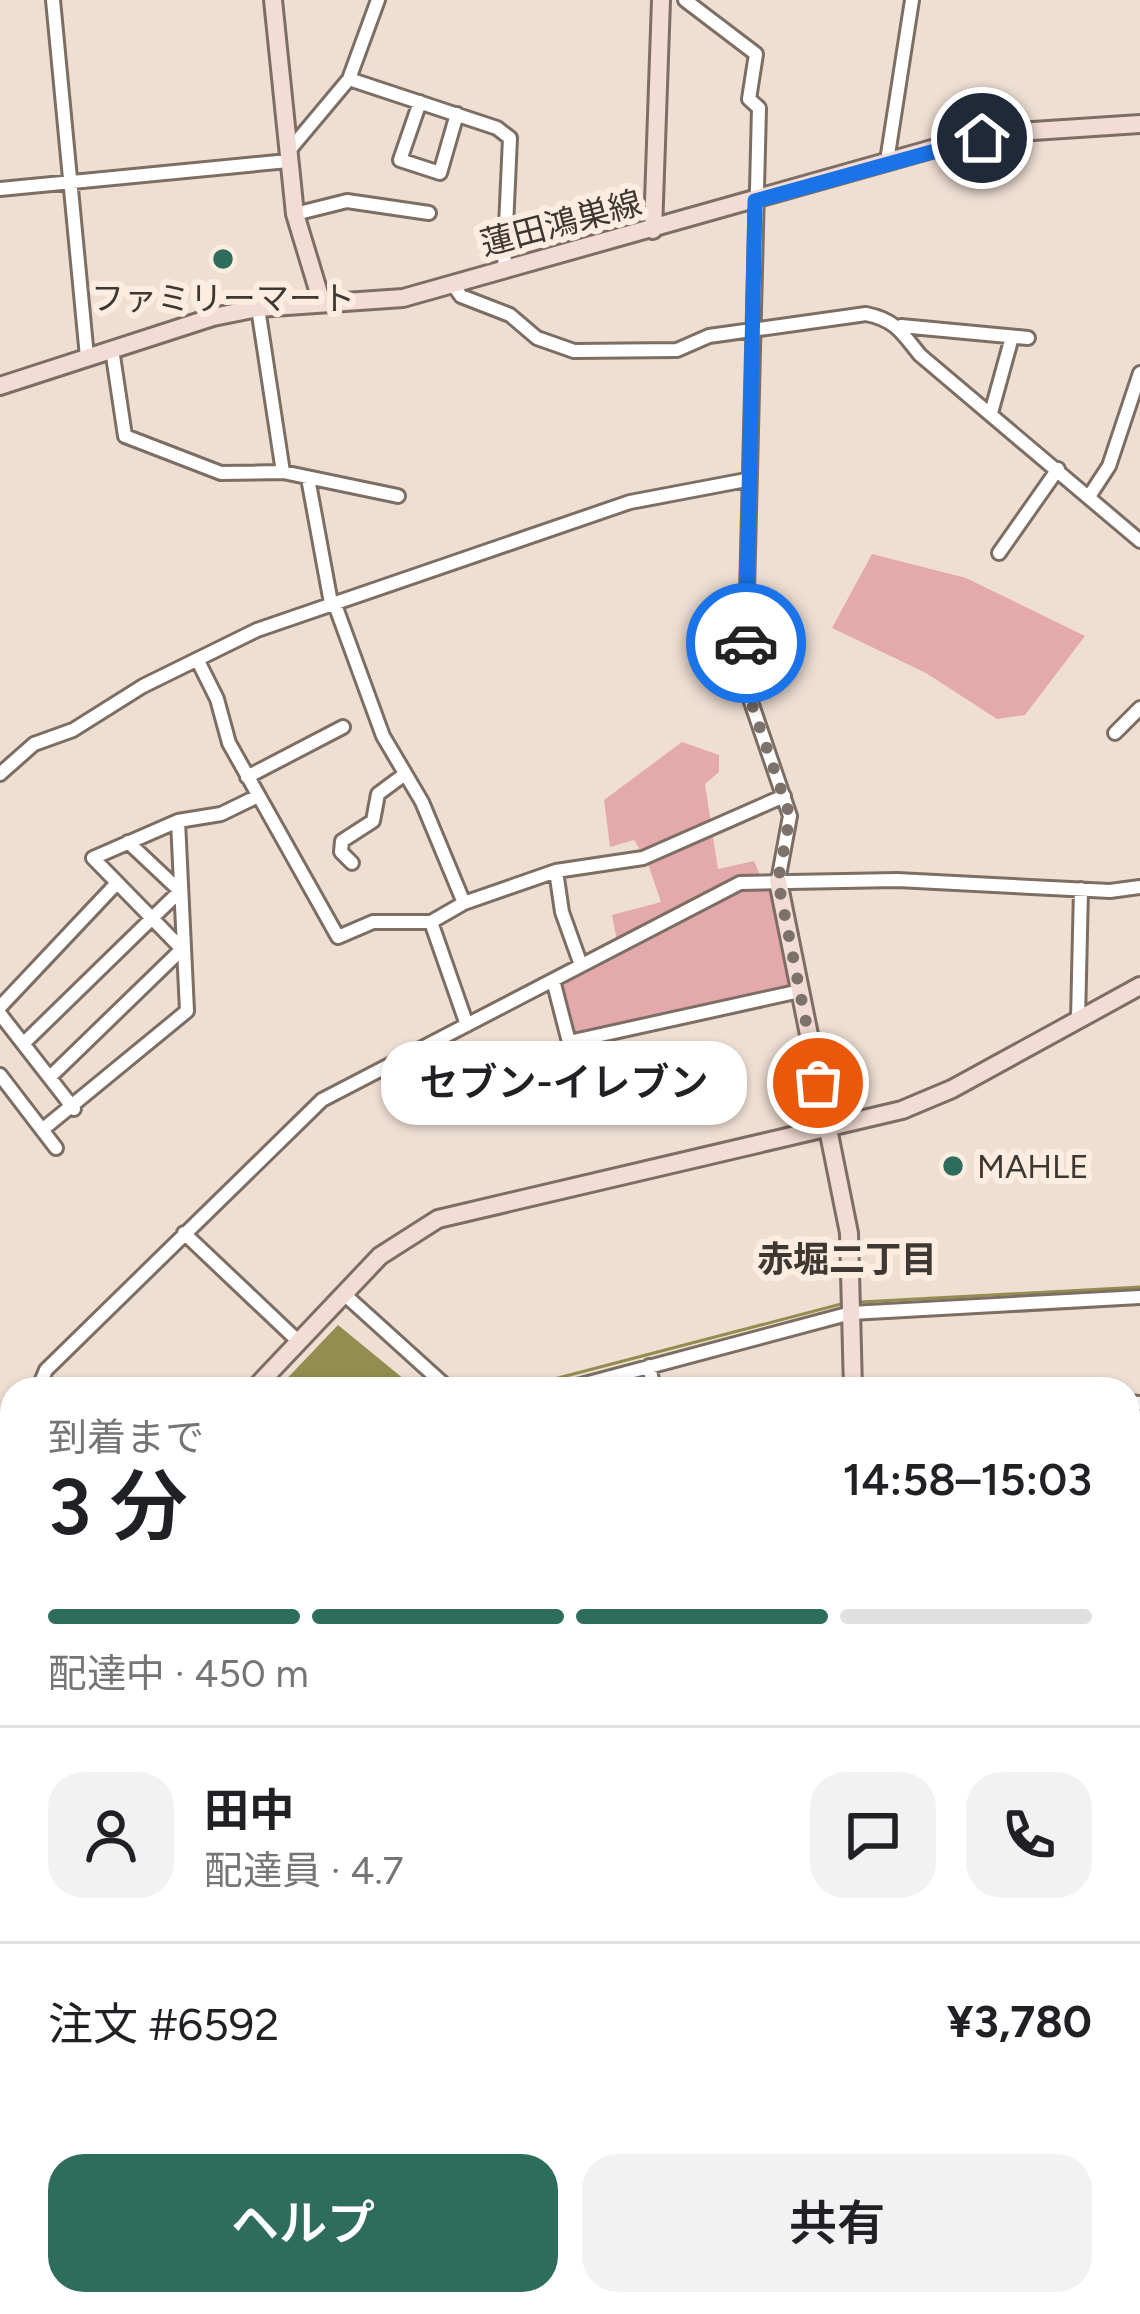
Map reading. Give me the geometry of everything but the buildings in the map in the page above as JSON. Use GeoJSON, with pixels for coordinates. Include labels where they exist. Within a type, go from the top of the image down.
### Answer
{"type":"FeatureCollection","features":[{"type":"Feature","properties":{"kind":"street"},"geometry":{"type":"LineString","coordinates":[[52,0],[87,357]]}},
{"type":"Feature","properties":{"kind":"street"},"geometry":{"type":"LineString","coordinates":[[273,0],[295,214],[322,303]]}},
{"type":"Feature","properties":{"kind":"street"},"geometry":{"type":"LineString","coordinates":[[0,189],[288,157],[349,79],[378,0]]}},
{"type":"Feature","properties":{"kind":"street"},"geometry":{"type":"LineString","coordinates":[[653,230],[661,0]]}},
{"type":"Feature","properties":{"kind":"street"},"geometry":{"type":"LineString","coordinates":[[685,0],[756,54],[748,80],[749,99],[759,108],[746,480],[747,690],[784,796],[789,831],[778,881],[849,1233],[853,1377]]}},
{"type":"Feature","properties":{"kind":"street"},"geometry":{"type":"LineString","coordinates":[[887,161],[911,0]]}},
{"type":"Feature","properties":{"kind":"street"},"geometry":{"type":"LineString","coordinates":[[349,79],[497,128],[510,138],[504,271]]}},
{"type":"Feature","properties":{"kind":"street"},"geometry":{"type":"LineString","coordinates":[[420,102],[400,160],[440,173],[457,114]]}},
{"type":"Feature","properties":{"kind":"street","name":"蓮田鴻巣線"},"geometry":{"type":"LineString","coordinates":[[0,386],[258,308],[403,298],[887,161],[1018,132],[1140,124]]}},
{"type":"Feature","properties":{"kind":"street"},"geometry":{"type":"LineString","coordinates":[[295,214],[347,201],[429,214]]}},
{"type":"Feature","properties":{"kind":"street"},"geometry":{"type":"LineString","coordinates":[[452,283],[461,296],[510,315],[537,338],[574,351],[677,350],[753,328],[866,314],[901,326],[1028,338]]}},
{"type":"Feature","properties":{"kind":"street"},"geometry":{"type":"LineString","coordinates":[[258,308],[283,472]]}},
{"type":"Feature","properties":{"kind":"street"},"geometry":{"type":"LineString","coordinates":[[901,326],[920,355],[1140,541]]}},
{"type":"Feature","properties":{"kind":"street"},"geometry":{"type":"LineString","coordinates":[[991,413],[1012,337]]}},
{"type":"Feature","properties":{"kind":"street"},"geometry":{"type":"LineString","coordinates":[[112,349],[125,436],[221,473],[283,472],[398,496]]}},
{"type":"Feature","properties":{"kind":"street"},"geometry":{"type":"LineString","coordinates":[[1090,495],[1109,466],[1140,373]]}},
{"type":"Feature","properties":{"kind":"street"},"geometry":{"type":"LineString","coordinates":[[999,553],[1058,469]]}},
{"type":"Feature","properties":{"kind":"street"},"geometry":{"type":"LineString","coordinates":[[308,478],[333,603],[383,736],[464,903]]}},
{"type":"Feature","properties":{"kind":"street"},"geometry":{"type":"LineString","coordinates":[[0,774],[34,745],[74,730],[143,686],[257,630],[630,502],[746,480]]}},
{"type":"Feature","properties":{"kind":"street"},"geometry":{"type":"LineString","coordinates":[[198,661],[256,797],[338,937],[373,922],[431,922],[464,903],[556,871],[643,858],[784,796]]}},
{"type":"Feature","properties":{"kind":"street"},"geometry":{"type":"LineString","coordinates":[[1114,733],[1140,708]]}},
{"type":"Feature","properties":{"kind":"street"},"geometry":{"type":"LineString","coordinates":[[247,777],[343,727]]}},
{"type":"Feature","properties":{"kind":"street"},"geometry":{"type":"LineString","coordinates":[[352,862],[341,852],[342,841],[373,820],[378,794],[405,774]]}},
{"type":"Feature","properties":{"kind":"street"},"geometry":{"type":"LineString","coordinates":[[182,949],[93,859],[178,821],[220,814],[256,797]]}},
{"type":"Feature","properties":{"kind":"street"},"geometry":{"type":"LineString","coordinates":[[42,1130],[187,1010],[178,821]]}},
{"type":"Feature","properties":{"kind":"street"},"geometry":{"type":"LineString","coordinates":[[128,842],[180,891]]}},
{"type":"Feature","properties":{"kind":"street"},"geometry":{"type":"LineString","coordinates":[[556,871],[562,912],[581,965]]}},
{"type":"Feature","properties":{"kind":"street"},"geometry":{"type":"LineString","coordinates":[[43,1377],[322,1100],[740,883],[897,880],[1081,890],[1140,887]]}},
{"type":"Feature","properties":{"kind":"street"},"geometry":{"type":"LineString","coordinates":[[74,1108],[0,1010],[116,884]]}},
{"type":"Feature","properties":{"kind":"street"},"geometry":{"type":"LineString","coordinates":[[1078,1020],[1081,890]]}},
{"type":"Feature","properties":{"kind":"street"},"geometry":{"type":"LineString","coordinates":[[25,1043],[180,891]]}},
{"type":"Feature","properties":{"kind":"street"},"geometry":{"type":"LineString","coordinates":[[431,922],[467,1025]]}},
{"type":"Feature","properties":{"kind":"street"},"geometry":{"type":"LineString","coordinates":[[50,1076],[182,949]]}},
{"type":"Feature","properties":{"kind":"street"},"geometry":{"type":"LineString","coordinates":[[553,980],[569,1042],[800,991]]}},
{"type":"Feature","properties":{"kind":"street"},"geometry":{"type":"LineString","coordinates":[[265,1377],[390,1248],[438,1219],[923,1103],[1140,986]]}},
{"type":"Feature","properties":{"kind":"street"},"geometry":{"type":"LineString","coordinates":[[0,1075],[56,1148]]}},
{"type":"Feature","properties":{"kind":"street"},"geometry":{"type":"LineString","coordinates":[[184,1233],[299,1342]]}},
{"type":"Feature","properties":{"kind":"street"},"geometry":{"type":"LineString","coordinates":[[344,1294],[436,1377]]}},
{"type":"Feature","properties":{"kind":"street"},"geometry":{"type":"LineString","coordinates":[[609,1377],[851,1313],[1140,1297]]}},
{"type":"Feature","properties":{"kind":"street"},"geometry":{"type":"LineString","coordinates":[[649,1366],[651,1377]]}},
{"type":"Feature","properties":{"kind":"shaded area"},"geometry":{"type":"Polygon","coordinates":[[[872,554],[966,578],[1085,636],[1025,715],[997,719],[926,673],[832,628],[872,554]]]}},
{"type":"Feature","properties":{"kind":"shaded area"},"geometry":{"type":"Polygon","coordinates":[[[682,742],[719,755],[719,772],[705,784],[718,869],[754,861],[763,882],[778,881],[800,991],[569,1042],[553,980],[618,946],[612,915],[661,902],[634,840],[610,847],[604,800],[682,742]]]}},
{"type":"Feature","properties":{"kind":"shaded area"},"geometry":{"type":"Polygon","coordinates":[[[338,1325],[401,1377],[288,1377],[338,1325]]]}},
{"type":"Feature","properties":{"kind":"waterway"},"geometry":{"type":"LineString","coordinates":[[860,1302],[1140,1287]]}},
{"type":"Feature","properties":{"kind":"waterway"},"geometry":{"type":"LineString","coordinates":[[562,1377],[845,1303]]}},
{"type":"Feature","properties":{"kind":"way so far"},"geometry":{"type":"LineString","coordinates":[[746,643],[747,690],[790,816],[778,881],[818,1083]]}},
{"type":"Feature","properties":{"kind":"place","name":"ファミリーマート"},"geometry":{"type":"Point","coordinates":[223,259]}},
{"type":"Feature","properties":{"kind":"place","name":"セブン-イレブン"},"geometry":{"type":"Point","coordinates":[818,1083]}},
{"type":"Feature","properties":{"kind":"place","name":"MAHLE"},"geometry":{"type":"Point","coordinates":[953,1166]}},
{"type":"Feature","properties":{"kind":"district","name":"赤堀二丁目"},"geometry":{"type":"Point","coordinates":[847,1259]}},
{"type":"Feature","properties":{"kind":"route"},"geometry":{"type":"LineString","coordinates":[[746,643],[755,201],[982,138]]}}]}
